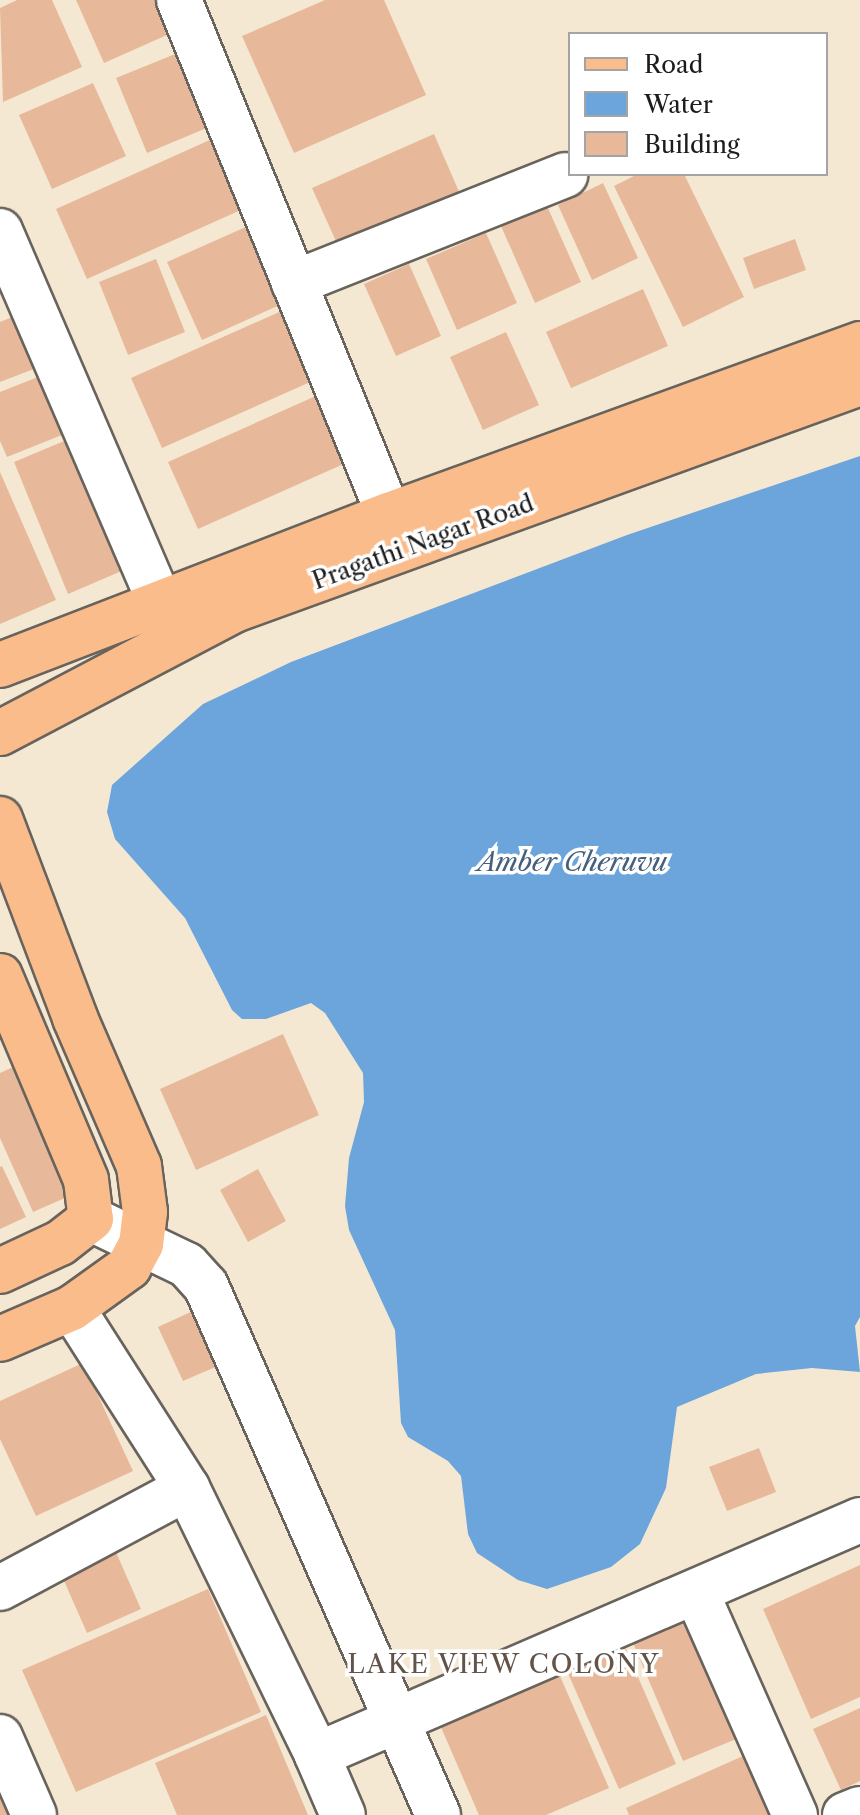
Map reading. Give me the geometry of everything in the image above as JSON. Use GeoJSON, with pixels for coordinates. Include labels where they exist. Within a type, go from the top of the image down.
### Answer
{"type":"FeatureCollection","features":[{"type":"Feature","properties":{"kind":"main road","name":"Pragathi Nagar Road"},"geometry":{"type":"LineString","coordinates":[[0,665],[389,515],[860,344]]}},
{"type":"Feature","properties":{"kind":"main road","name":"Pragathi Nagar Road"},"geometry":{"type":"LineString","coordinates":[[0,733],[234,610],[860,383]]}},
{"type":"Feature","properties":{"kind":"main road"},"geometry":{"type":"LineString","coordinates":[[0,819],[75,1018],[139,1166],[145,1212],[141,1244],[129,1267],[72,1308],[0,1339]]}},
{"type":"Feature","properties":{"kind":"main road"},"geometry":{"type":"LineString","coordinates":[[0,976],[9,1024],[86,1180],[91,1219],[60,1243],[0,1271]]}},
{"type":"Feature","properties":{"kind":"street"},"geometry":{"type":"LineString","coordinates":[[179,0],[389,515]]}},
{"type":"Feature","properties":{"kind":"street"},"geometry":{"type":"LineString","coordinates":[[294,283],[565,175]]}},
{"type":"Feature","properties":{"kind":"street"},"geometry":{"type":"LineString","coordinates":[[0,231],[160,602]]}},
{"type":"Feature","properties":{"kind":"street"},"geometry":{"type":"LineString","coordinates":[[91,1219],[187,1265],[206,1286],[438,1815]]}},
{"type":"Feature","properties":{"kind":"street"},"geometry":{"type":"LineString","coordinates":[[72,1308],[187,1488],[343,1815]]}},
{"type":"Feature","properties":{"kind":"street"},"geometry":{"type":"LineString","coordinates":[[0,1588],[187,1488]]}},
{"type":"Feature","properties":{"kind":"street"},"geometry":{"type":"LineString","coordinates":[[317,1755],[398,1718],[697,1594],[860,1520]]}},
{"type":"Feature","properties":{"kind":"street"},"geometry":{"type":"LineString","coordinates":[[697,1594],[795,1815]]}},
{"type":"Feature","properties":{"kind":"street"},"geometry":{"type":"LineString","coordinates":[[0,1737],[34,1815]]}},
{"type":"Feature","properties":{"kind":"street"},"geometry":{"type":"LineString","coordinates":[[845,1815],[860,1809]]}},
{"type":"Feature","properties":{"kind":"water","name":"Amber Cheruvu"},"geometry":{"type":"Polygon","coordinates":[[[860,456],[860,1317],[855,1326],[860,1372],[812,1368],[756,1374],[677,1407],[666,1488],[640,1544],[611,1567],[547,1589],[518,1580],[477,1553],[468,1534],[461,1476],[448,1461],[408,1437],[401,1423],[395,1330],[349,1230],[345,1206],[349,1158],[364,1102],[363,1073],[325,1013],[311,1003],[266,1019],[242,1019],[232,1010],[185,918],[115,839],[107,812],[112,785],[203,704],[291,662],[627,535],[860,456]]]}},
{"type":"Feature","properties":{"kind":"building"},"geometry":{"type":"Polygon","coordinates":[[[17,0],[52,0],[82,67],[3,102],[0,8],[17,0]]]}},
{"type":"Feature","properties":{"kind":"building"},"geometry":{"type":"Polygon","coordinates":[[[76,0],[162,0],[176,31],[104,63],[76,0]]]}},
{"type":"Feature","properties":{"kind":"building"},"geometry":{"type":"Polygon","coordinates":[[[325,0],[384,0],[426,95],[294,153],[242,36],[325,0]]]}},
{"type":"Feature","properties":{"kind":"building"},"geometry":{"type":"Polygon","coordinates":[[[190,48],[221,122],[147,153],[116,78],[190,48]]]}},
{"type":"Feature","properties":{"kind":"building"},"geometry":{"type":"Polygon","coordinates":[[[93,83],[126,156],[52,189],[19,115],[93,83]]]}},
{"type":"Feature","properties":{"kind":"building"},"geometry":{"type":"Polygon","coordinates":[[[434,134],[460,194],[339,248],[312,188],[434,134]]]}},
{"type":"Feature","properties":{"kind":"building"},"geometry":{"type":"Polygon","coordinates":[[[212,139],[243,209],[87,279],[56,209],[212,139]]]}},
{"type":"Feature","properties":{"kind":"building"},"geometry":{"type":"Polygon","coordinates":[[[634,176],[685,176],[744,297],[683,327],[614,186],[634,176]]]}},
{"type":"Feature","properties":{"kind":"building"},"geometry":{"type":"Polygon","coordinates":[[[603,183],[638,258],[592,280],[558,205],[603,183]]]}},
{"type":"Feature","properties":{"kind":"building"},"geometry":{"type":"Polygon","coordinates":[[[547,206],[581,282],[535,303],[501,226],[547,206]]]}},
{"type":"Feature","properties":{"kind":"building"},"geometry":{"type":"Polygon","coordinates":[[[248,226],[282,304],[202,340],[167,262],[248,226]]]}},
{"type":"Feature","properties":{"kind":"building"},"geometry":{"type":"Polygon","coordinates":[[[486,233],[517,303],[457,330],[426,259],[486,233]]]}},
{"type":"Feature","properties":{"kind":"building"},"geometry":{"type":"Polygon","coordinates":[[[795,239],[806,270],[754,289],[743,258],[795,239]]]}},
{"type":"Feature","properties":{"kind":"building"},"geometry":{"type":"Polygon","coordinates":[[[156,259],[185,332],[128,355],[99,282],[156,259]]]}},
{"type":"Feature","properties":{"kind":"building"},"geometry":{"type":"Polygon","coordinates":[[[409,264],[441,336],[396,356],[364,284],[409,264]]]}},
{"type":"Feature","properties":{"kind":"building"},"geometry":{"type":"Polygon","coordinates":[[[643,289],[668,346],[571,388],[546,332],[643,289]]]}},
{"type":"Feature","properties":{"kind":"building"},"geometry":{"type":"Polygon","coordinates":[[[286,309],[317,379],[162,448],[131,378],[286,309]]]}},
{"type":"Feature","properties":{"kind":"building"},"geometry":{"type":"Polygon","coordinates":[[[27,311],[47,364],[0,382],[0,322],[27,311]]]}},
{"type":"Feature","properties":{"kind":"building"},"geometry":{"type":"Polygon","coordinates":[[[506,332],[539,405],[483,430],[450,357],[506,332]]]}},
{"type":"Feature","properties":{"kind":"building"},"geometry":{"type":"Polygon","coordinates":[[[53,371],[77,429],[7,457],[0,441],[0,392],[53,371]]]}},
{"type":"Feature","properties":{"kind":"building"},"geometry":{"type":"Polygon","coordinates":[[[327,391],[357,458],[198,529],[168,462],[327,391]]]}},
{"type":"Feature","properties":{"kind":"building"},"geometry":{"type":"Polygon","coordinates":[[[76,436],[131,567],[68,594],[14,462],[76,436]]]}},
{"type":"Feature","properties":{"kind":"building"},"geometry":{"type":"Polygon","coordinates":[[[0,472],[56,600],[0,624],[0,472]]]}},
{"type":"Feature","properties":{"kind":"building"},"geometry":{"type":"Polygon","coordinates":[[[283,1034],[319,1115],[196,1170],[160,1089],[283,1034]]]}},
{"type":"Feature","properties":{"kind":"building"},"geometry":{"type":"Polygon","coordinates":[[[26,1061],[83,1190],[33,1212],[0,1138],[0,1073],[26,1061]]]}},
{"type":"Feature","properties":{"kind":"building"},"geometry":{"type":"Polygon","coordinates":[[[0,1167],[26,1217],[0,1229],[0,1167]]]}},
{"type":"Feature","properties":{"kind":"building"},"geometry":{"type":"Polygon","coordinates":[[[258,1169],[286,1221],[248,1242],[220,1190],[258,1169]]]}},
{"type":"Feature","properties":{"kind":"building"},"geometry":{"type":"Polygon","coordinates":[[[195,1310],[220,1365],[183,1381],[158,1327],[195,1310]]]}},
{"type":"Feature","properties":{"kind":"building"},"geometry":{"type":"Polygon","coordinates":[[[83,1363],[133,1471],[36,1516],[0,1439],[0,1401],[83,1363]]]}},
{"type":"Feature","properties":{"kind":"building"},"geometry":{"type":"Polygon","coordinates":[[[759,1448],[776,1492],[727,1511],[709,1467],[759,1448]]]}},
{"type":"Feature","properties":{"kind":"building"},"geometry":{"type":"Polygon","coordinates":[[[115,1550],[141,1609],[87,1633],[61,1574],[115,1550]]]}},
{"type":"Feature","properties":{"kind":"building"},"geometry":{"type":"Polygon","coordinates":[[[860,1565],[860,1697],[811,1719],[763,1609],[860,1565]]]}},
{"type":"Feature","properties":{"kind":"building"},"geometry":{"type":"Polygon","coordinates":[[[208,1589],[261,1712],[76,1792],[22,1670],[208,1589]]]}},
{"type":"Feature","properties":{"kind":"building"},"geometry":{"type":"Polygon","coordinates":[[[692,1618],[741,1737],[683,1761],[633,1643],[692,1618]]]}},
{"type":"Feature","properties":{"kind":"building"},"geometry":{"type":"Polygon","coordinates":[[[624,1645],[676,1764],[619,1789],[567,1671],[624,1645]]]}},
{"type":"Feature","properties":{"kind":"building"},"geometry":{"type":"Polygon","coordinates":[[[556,1667],[609,1788],[546,1815],[479,1815],[437,1718],[556,1667]]]}},
{"type":"Feature","properties":{"kind":"building"},"geometry":{"type":"Polygon","coordinates":[[[860,1708],[860,1781],[841,1790],[813,1729],[860,1708]]]}},
{"type":"Feature","properties":{"kind":"building"},"geometry":{"type":"Polygon","coordinates":[[[266,1715],[308,1815],[177,1815],[155,1763],[266,1715]]]}},
{"type":"Feature","properties":{"kind":"building"},"geometry":{"type":"Polygon","coordinates":[[[743,1756],[770,1815],[629,1815],[626,1808],[743,1756]]]}},
{"type":"Feature","properties":{"kind":"building"},"geometry":{"type":"Polygon","coordinates":[[[0,1772],[12,1815],[0,1815],[0,1772]]]}},
{"type":"Feature","properties":{"kind":"district","name":"LAKE VIEW COLONY"},"geometry":{"type":"Point","coordinates":[504,1665]}}]}
